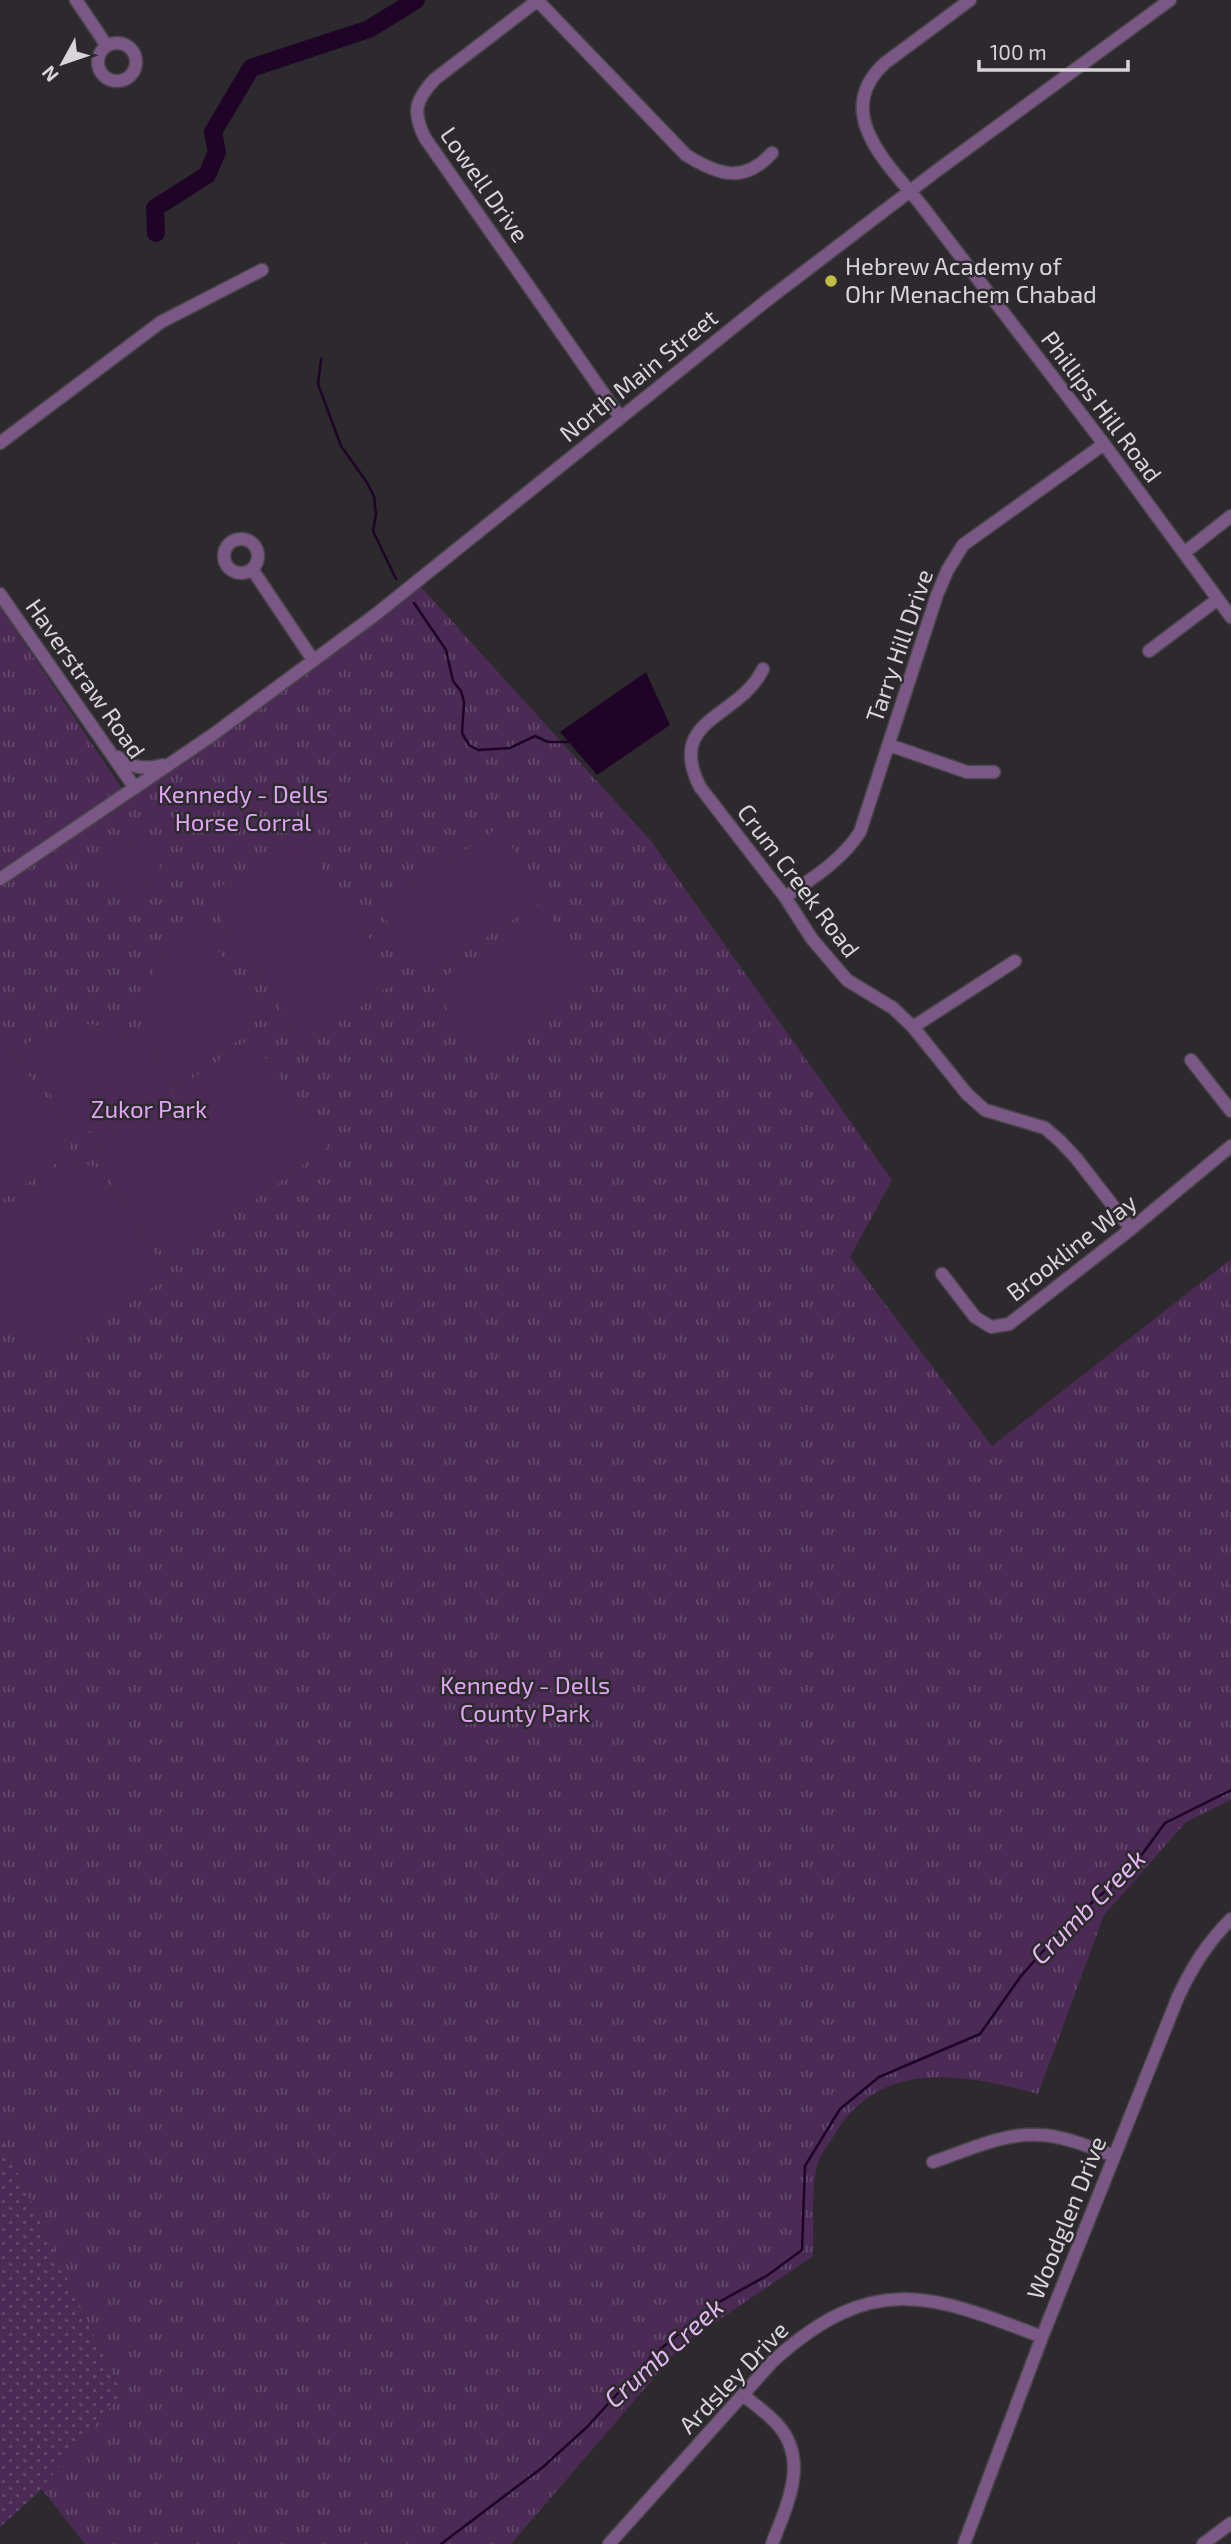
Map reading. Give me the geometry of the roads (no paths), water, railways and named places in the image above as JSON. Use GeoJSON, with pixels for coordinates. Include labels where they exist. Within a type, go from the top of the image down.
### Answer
{"type":"FeatureCollection","features":[{"type":"Feature","properties":{"kind":"street"},"geometry":{"type":"LineString","coordinates":[[76,0],[107,46]]}},
{"type":"Feature","properties":{"kind":"street"},"geometry":{"type":"LineString","coordinates":[[538,0],[686,155],[720,172],[739,174],[762,164],[772,153]]}},
{"type":"Feature","properties":{"kind":"street","name":"Lowell Drive"},"geometry":{"type":"LineString","coordinates":[[538,0],[435,79],[423,92],[417,107],[418,123],[425,138],[620,418]]}},
{"type":"Feature","properties":{"kind":"street","name":"Phillips Hill Road"},"geometry":{"type":"LineString","coordinates":[[970,0],[879,68],[864,95],[862,111],[868,134],[897,178],[1104,444],[1231,617]]}},
{"type":"Feature","properties":{"kind":"street","name":"North Main Street"},"geometry":{"type":"LineString","coordinates":[[0,879],[176,760],[375,615],[620,418],[909,192],[1170,0]]}},
{"type":"Feature","properties":{"kind":"street"},"geometry":{"type":"LineString","coordinates":[[0,443],[161,322],[262,270]]}},
{"type":"Feature","properties":{"kind":"street","name":"Tarry Hill Drive"},"geometry":{"type":"LineString","coordinates":[[785,897],[835,862],[860,832],[937,595],[947,570],[963,545],[1104,444]]}},
{"type":"Feature","properties":{"kind":"street"},"geometry":{"type":"LineString","coordinates":[[1184,553],[1231,516]]}},
{"type":"Feature","properties":{"kind":"street"},"geometry":{"type":"LineString","coordinates":[[252,569],[313,660]]}},
{"type":"Feature","properties":{"kind":"street","name":"Haverstraw Road"},"geometry":{"type":"LineString","coordinates":[[0,594],[135,788]]}},
{"type":"Feature","properties":{"kind":"street"},"geometry":{"type":"LineString","coordinates":[[1149,651],[1218,599]]}},
{"type":"Feature","properties":{"kind":"street","name":"Crum Creek Road"},"geometry":{"type":"LineString","coordinates":[[763,669],[757,682],[701,728],[692,742],[692,771],[700,787],[785,897],[812,939],[847,980],[893,1008],[913,1027],[967,1094],[985,1110],[1045,1128],[1060,1141],[1131,1229]]}},
{"type":"Feature","properties":{"kind":"street"},"geometry":{"type":"LineString","coordinates":[[108,746],[122,761],[137,767],[152,768],[176,760]]}},
{"type":"Feature","properties":{"kind":"street"},"geometry":{"type":"LineString","coordinates":[[888,746],[967,772],[994,772]]}},
{"type":"Feature","properties":{"kind":"street"},"geometry":{"type":"LineString","coordinates":[[913,1027],[1016,961]]}},
{"type":"Feature","properties":{"kind":"street"},"geometry":{"type":"LineString","coordinates":[[1191,1060],[1231,1111]]}},
{"type":"Feature","properties":{"kind":"street","name":"Brookline Way"},"geometry":{"type":"LineString","coordinates":[[942,1274],[975,1317],[992,1326],[1009,1324],[1131,1229],[1231,1146]]}},
{"type":"Feature","properties":{"kind":"street","name":"Woodglen Drive"},"geometry":{"type":"LineString","coordinates":[[964,2544],[1042,2337],[1193,1965],[1212,1938],[1231,1919]]}},
{"type":"Feature","properties":{"kind":"street"},"geometry":{"type":"LineString","coordinates":[[933,2162],[1010,2136],[1039,2134],[1071,2140],[1114,2156]]}},
{"type":"Feature","properties":{"kind":"street","name":"Ardsley Drive"},"geometry":{"type":"LineString","coordinates":[[609,2544],[773,2361],[796,2340],[847,2310],[873,2302],[904,2298],[939,2302],[972,2310],[1042,2337]]}},
{"type":"Feature","properties":{"kind":"street"},"geometry":{"type":"LineString","coordinates":[[743,2395],[777,2424],[790,2444],[795,2471],[792,2492],[772,2544]]}},
{"type":"Feature","properties":{"kind":"street"},"geometry":{"type":"LineString","coordinates":[[1203,2544],[1231,2523]]}},
{"type":"Feature","properties":{"kind":"waterway"},"geometry":{"type":"LineString","coordinates":[[156,233],[155,208],[207,175],[217,152],[213,132],[251,68],[369,29],[416,0]]}},
{"type":"Feature","properties":{"kind":"waterway"},"geometry":{"type":"LineString","coordinates":[[321,359],[318,384],[341,446],[374,496],[376,515],[373,531],[396,579]]}},
{"type":"Feature","properties":{"kind":"waterway"},"geometry":{"type":"LineString","coordinates":[[414,603],[446,650],[453,681],[461,691],[464,702],[462,733],[469,745],[478,750],[510,748],[535,736],[548,742],[569,742]]}},
{"type":"Feature","properties":{"kind":"waterway","name":"Crumb Creek"},"geometry":{"type":"LineString","coordinates":[[441,2544],[543,2467],[587,2427],[650,2358],[710,2307],[768,2275],[802,2250],[805,2166],[840,2109],[879,2077],[980,2034],[1021,1976],[1067,1924],[1132,1868],[1165,1823],[1231,1790]]}},
{"type":"Feature","properties":{"kind":"place","name":"Hebrew Academy of Ohr Menachem Chabad"},"geometry":{"type":"Point","coordinates":[831,281]}},
{"type":"Feature","properties":{"kind":"park label","name":"Kennedy - Dells Horse Corral"},"geometry":{"type":"Point","coordinates":[243,809]}},
{"type":"Feature","properties":{"kind":"park label","name":"Zukor Park"},"geometry":{"type":"Point","coordinates":[149,1110]}},
{"type":"Feature","properties":{"kind":"park label","name":"Kennedy - Dells County Park"},"geometry":{"type":"Point","coordinates":[525,1700]}}]}
